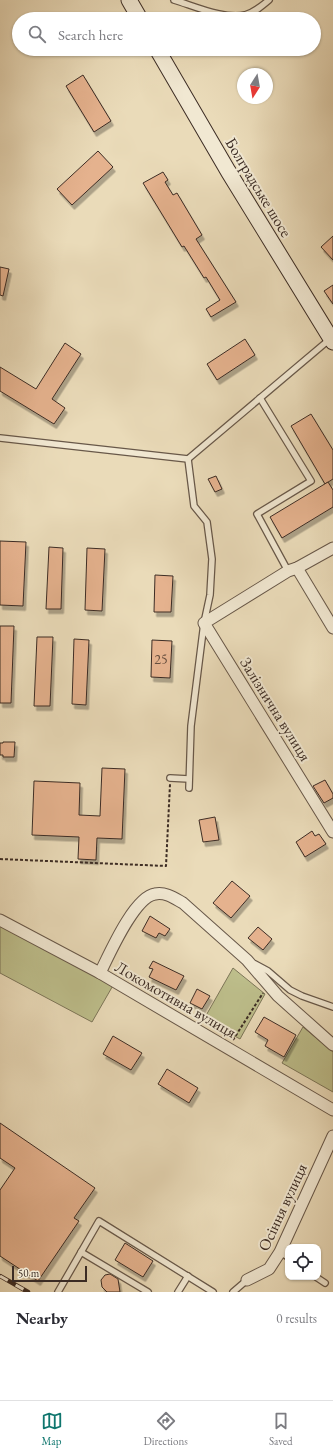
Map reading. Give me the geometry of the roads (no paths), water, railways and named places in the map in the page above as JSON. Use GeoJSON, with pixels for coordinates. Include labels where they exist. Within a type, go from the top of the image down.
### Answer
{"type":"FeatureCollection","features":[{"type":"Feature","properties":{"kind":"main road"},"geometry":{"type":"LineString","coordinates":[[129,0],[136,12]]}},
{"type":"Feature","properties":{"kind":"main road","name":"Болградське шосе"},"geometry":{"type":"LineString","coordinates":[[161,56],[228,171],[332,339]]}},
{"type":"Feature","properties":{"kind":"street"},"geometry":{"type":"LineString","coordinates":[[204,622],[292,570],[333,548]]}},
{"type":"Feature","properties":{"kind":"street"},"geometry":{"type":"LineString","coordinates":[[292,570],[333,628]]}},
{"type":"Feature","properties":{"kind":"street","name":"Залізнична вулиця"},"geometry":{"type":"LineString","coordinates":[[204,622],[333,832]]}},
{"type":"Feature","properties":{"kind":"street"},"geometry":{"type":"LineString","coordinates":[[100,973],[125,923],[134,911],[144,900],[153,894],[163,893],[173,897],[183,904],[247,960],[268,985],[289,1006],[333,1045]]}},
{"type":"Feature","properties":{"kind":"street","name":"Локомотивна вулиця"},"geometry":{"type":"LineString","coordinates":[[0,920],[100,973],[333,1110]]}},
{"type":"Feature","properties":{"kind":"street","name":"Осіння вулиця"},"geometry":{"type":"LineString","coordinates":[[247,1280],[269,1269],[284,1255],[333,1136]]}},
{"type":"Feature","properties":{"kind":"lane"},"geometry":{"type":"LineString","coordinates":[[174,0],[213,12]]}},
{"type":"Feature","properties":{"kind":"lane"},"geometry":{"type":"LineString","coordinates":[[252,12],[270,0]]}},
{"type":"Feature","properties":{"kind":"lane"},"geometry":{"type":"LineString","coordinates":[[0,438],[188,459],[332,339]]}},
{"type":"Feature","properties":{"kind":"lane"},"geometry":{"type":"LineString","coordinates":[[260,398],[311,481],[257,514],[292,570]]}},
{"type":"Feature","properties":{"kind":"lane"},"geometry":{"type":"LineString","coordinates":[[188,459],[194,506],[207,522],[212,559],[210,595],[204,622],[191,726],[189,788]]}},
{"type":"Feature","properties":{"kind":"lane"},"geometry":{"type":"LineString","coordinates":[[170,778],[190,779]]}},
{"type":"Feature","properties":{"kind":"lane"},"geometry":{"type":"LineString","coordinates":[[247,960],[268,971],[290,990],[333,1007]]}},
{"type":"Feature","properties":{"kind":"lane"},"geometry":{"type":"LineString","coordinates":[[58,1292],[99,1221],[213,1292]]}},
{"type":"Feature","properties":{"kind":"lane"},"geometry":{"type":"LineString","coordinates":[[81,1252],[148,1292]]}},
{"type":"Feature","properties":{"kind":"lane"},"geometry":{"type":"LineString","coordinates":[[178,1292],[188,1276]]}},
{"type":"Feature","properties":{"kind":"lane"},"geometry":{"type":"LineString","coordinates":[[233,1292],[247,1280]]}},
{"type":"Feature","properties":{"kind":"lane"},"geometry":{"type":"LineString","coordinates":[[320,1280],[325,1283]]}},
{"type":"Feature","properties":{"kind":"railway"},"geometry":{"type":"LineString","coordinates":[[0,1276],[28,1292]]}}]}
